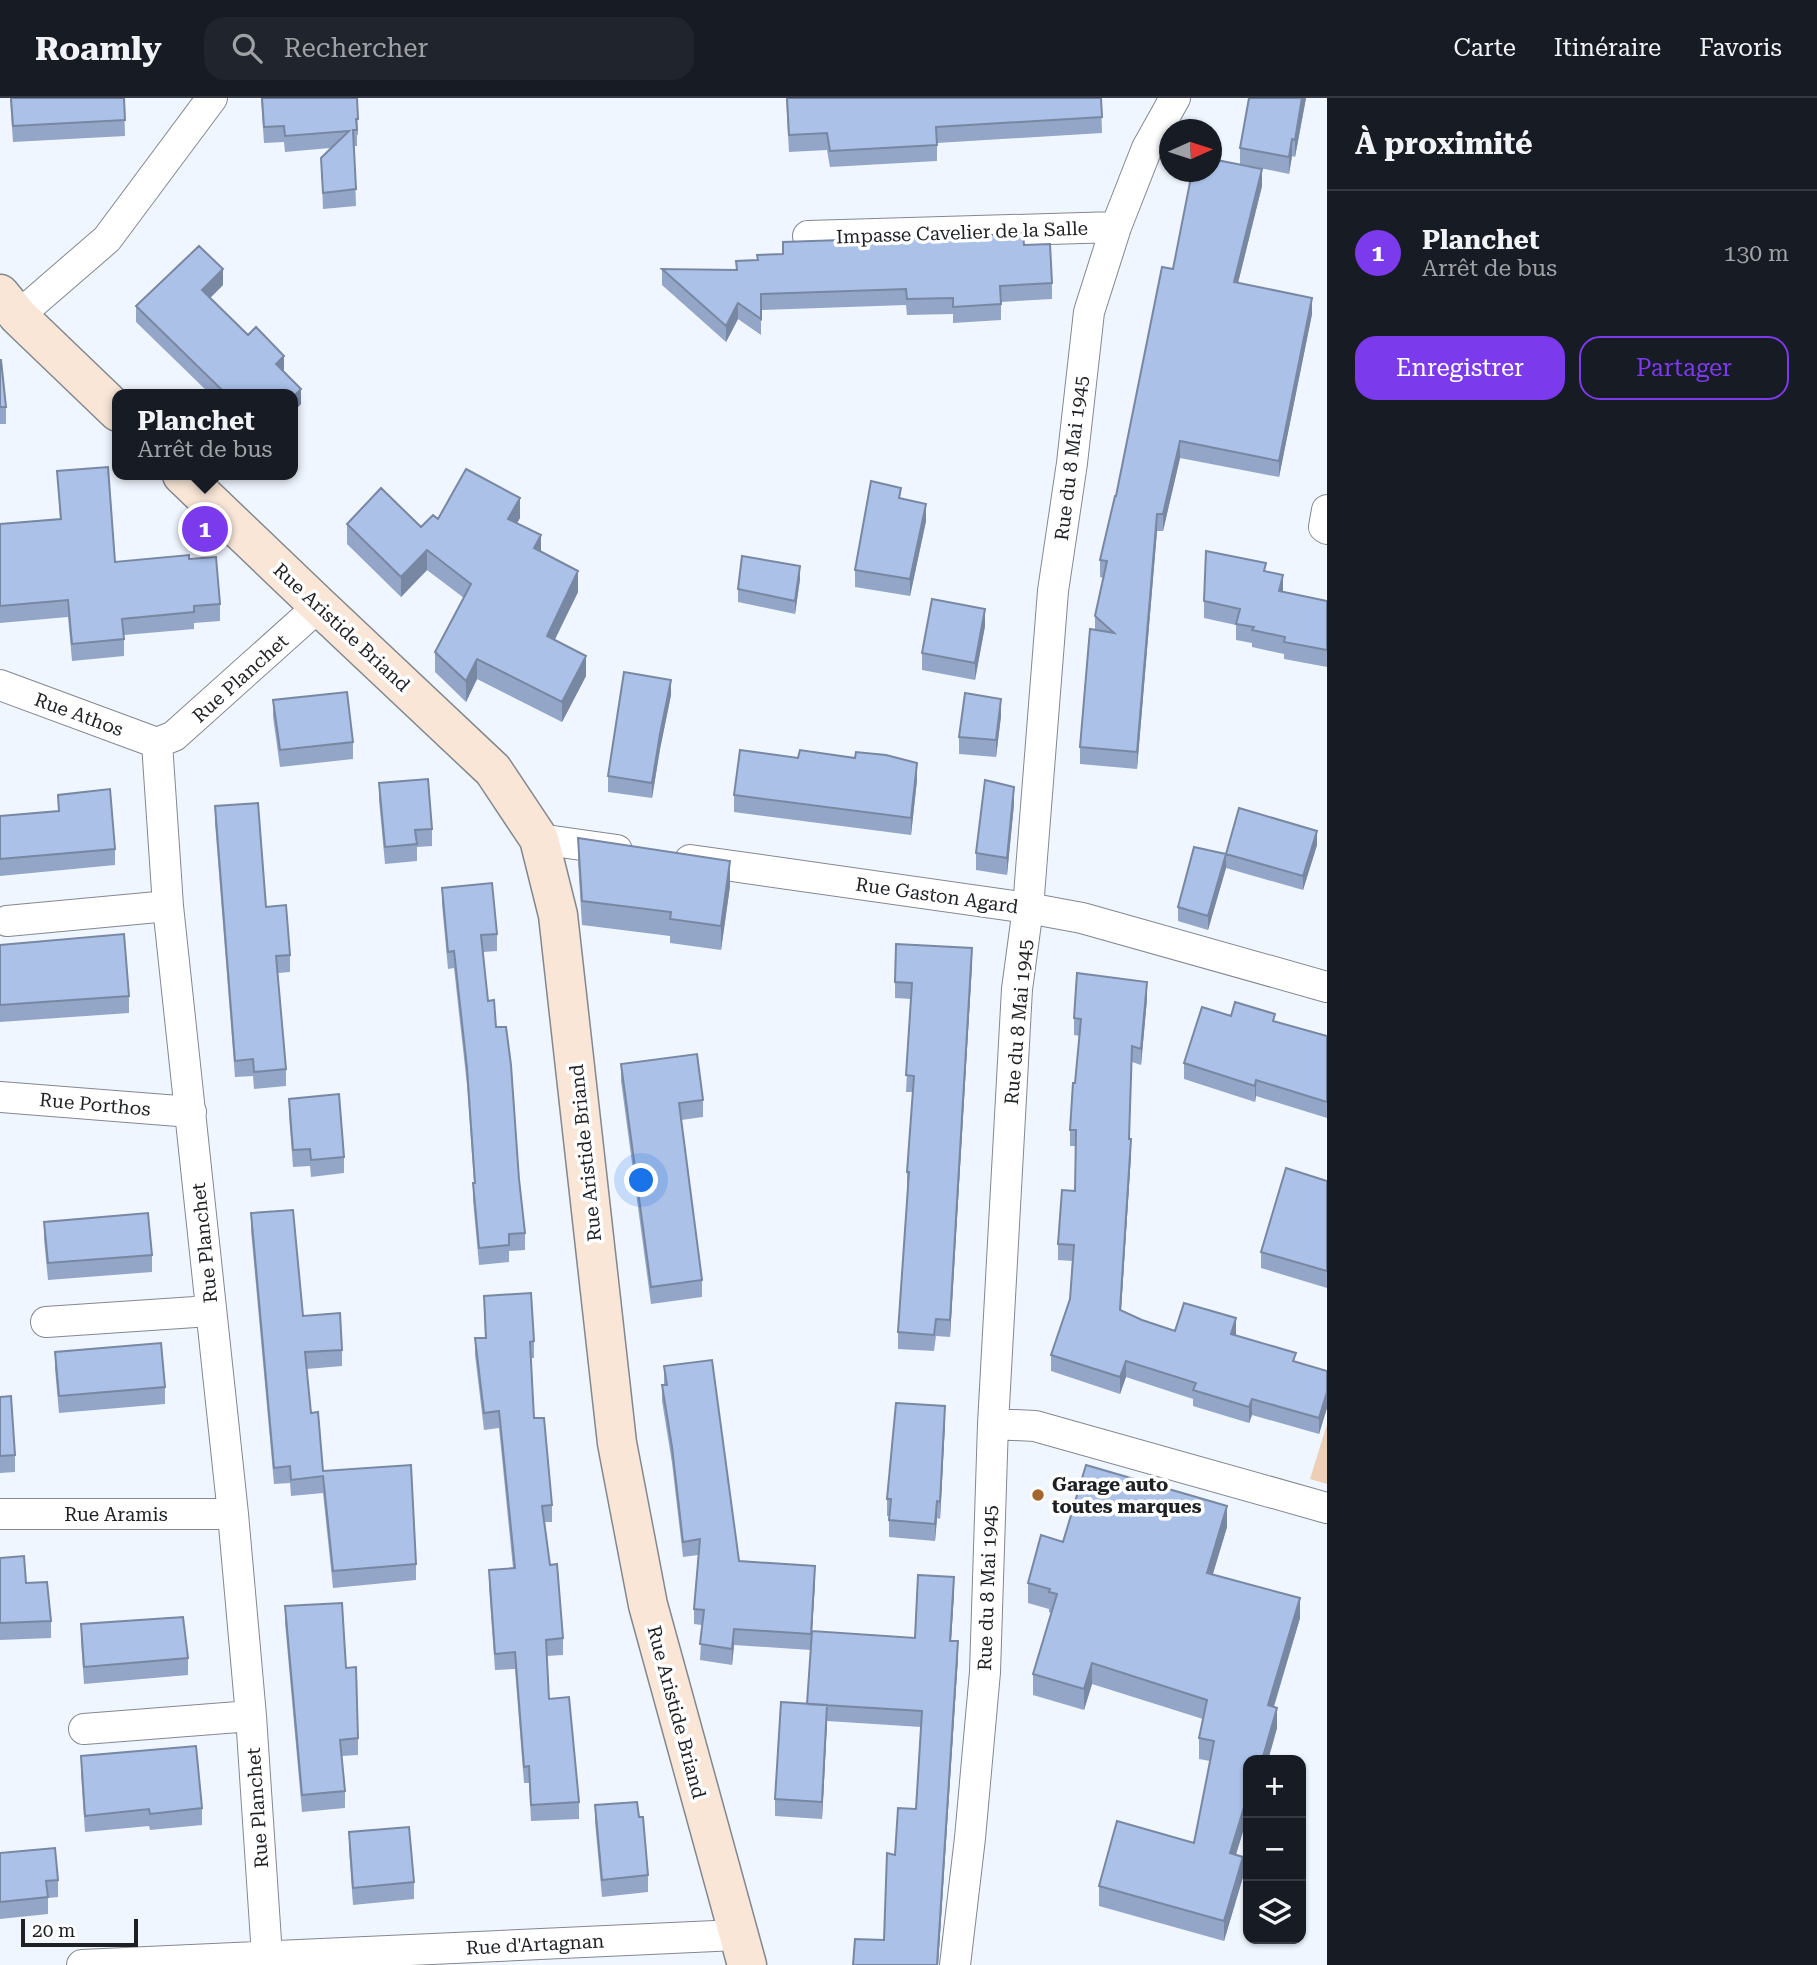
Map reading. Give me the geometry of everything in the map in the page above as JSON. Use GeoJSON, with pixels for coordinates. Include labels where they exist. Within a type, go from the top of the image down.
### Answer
{"type":"FeatureCollection","features":[{"type":"Feature","properties":{"kind":"street"},"geometry":{"type":"LineString","coordinates":[[112,407],[9,305],[107,239],[212,98]]}},
{"type":"Feature","properties":{"kind":"street","name":"Rue du 8 Mai 1945"},"geometry":{"type":"LineString","coordinates":[[955,1965],[985,1672],[993,1424],[1017,989],[1028,908],[1053,591],[1072,463],[1089,312],[1116,228],[1147,148],[1175,98]]}},
{"type":"Feature","properties":{"kind":"street","name":"Impasse Cavelier de la Salle"},"geometry":{"type":"LineString","coordinates":[[808,236],[1116,228]]}},
{"type":"Feature","properties":{"kind":"street","name":"Rue Aristide Briand"},"geometry":{"type":"LineString","coordinates":[[187,480],[493,770],[539,839],[558,915],[617,1443],[648,1605],[742,1950]]}},
{"type":"Feature","properties":{"kind":"street"},"geometry":{"type":"LineString","coordinates":[[1327,510],[1324,527],[1327,529]]}},
{"type":"Feature","properties":{"kind":"street","name":"Rue Planchet"},"geometry":{"type":"LineString","coordinates":[[267,1956],[251,1716],[233,1514],[168,906],[157,743],[174,736],[319,606]]}},
{"type":"Feature","properties":{"kind":"street","name":"Rue Athos"},"geometry":{"type":"LineString","coordinates":[[0,685],[157,743]]}},
{"type":"Feature","properties":{"kind":"street","name":"Rue Gaston Agard"},"geometry":{"type":"LineString","coordinates":[[539,839],[1028,908],[1082,918],[1327,987]]}},
{"type":"Feature","properties":{"kind":"street"},"geometry":{"type":"LineString","coordinates":[[7,921],[168,906]]}},
{"type":"Feature","properties":{"kind":"street","name":"Rue Porthos"},"geometry":{"type":"LineString","coordinates":[[0,1097],[191,1112]]}},
{"type":"Feature","properties":{"kind":"street"},"geometry":{"type":"LineString","coordinates":[[46,1322],[210,1311]]}},
{"type":"Feature","properties":{"kind":"street"},"geometry":{"type":"LineString","coordinates":[[993,1424],[1035,1426],[1327,1508]]}},
{"type":"Feature","properties":{"kind":"street","name":"Rue Aramis"},"geometry":{"type":"LineString","coordinates":[[0,1514],[233,1514]]}},
{"type":"Feature","properties":{"kind":"street"},"geometry":{"type":"LineString","coordinates":[[84,1729],[251,1716]]}},
{"type":"Feature","properties":{"kind":"street","name":"Rue d'Artagnan"},"geometry":{"type":"LineString","coordinates":[[82,1965],[267,1956],[742,1950]]}},
{"type":"Feature","properties":{"kind":"shaded area"},"geometry":{"type":"Polygon","coordinates":[[[1327,1424],[1327,1484],[1310,1479],[1327,1424]]]}},
{"type":"Feature","properties":{"kind":"building"},"geometry":{"type":"Polygon","coordinates":[[[11,98],[124,98],[125,120],[13,126],[11,98]]]}},
{"type":"Feature","properties":{"kind":"building"},"geometry":{"type":"Polygon","coordinates":[[[262,98],[357,98],[357,130],[353,130],[356,189],[323,193],[321,158],[349,131],[285,136],[284,126],[264,127],[262,98]]]}},
{"type":"Feature","properties":{"kind":"building"},"geometry":{"type":"Polygon","coordinates":[[[787,98],[1101,98],[1102,117],[936,127],[937,145],[830,151],[827,133],[789,135],[787,98]]]}},
{"type":"Feature","properties":{"kind":"building"},"geometry":{"type":"Polygon","coordinates":[[[1249,98],[1302,98],[1295,140],[1292,139],[1289,157],[1240,148],[1249,98]]]}},
{"type":"Feature","properties":{"kind":"building"},"geometry":{"type":"Polygon","coordinates":[[[1222,161],[1262,169],[1234,282],[1312,298],[1279,461],[1180,441],[1163,514],[1157,514],[1137,752],[1080,747],[1090,629],[1114,633],[1095,616],[1107,561],[1100,560],[1116,496],[1162,267],[1173,269],[1190,182],[1222,182],[1222,161]]]}},
{"type":"Feature","properties":{"kind":"building"},"geometry":{"type":"Polygon","coordinates":[[[1023,233],[1024,245],[1050,244],[1052,283],[1000,286],[1001,304],[953,307],[953,298],[907,299],[906,289],[761,294],[761,319],[738,303],[726,326],[662,269],[737,270],[736,261],[758,260],[757,255],[783,254],[783,242],[931,239],[1023,233]]]}},
{"type":"Feature","properties":{"kind":"building"},"geometry":{"type":"Polygon","coordinates":[[[199,246],[223,269],[202,290],[248,335],[256,327],[284,356],[276,364],[301,389],[298,392],[298,389],[221,389],[136,306],[199,246]]]}},
{"type":"Feature","properties":{"kind":"building"},"geometry":{"type":"Polygon","coordinates":[[[1,360],[6,407],[0,407],[1,360]]]}},
{"type":"Feature","properties":{"kind":"building"},"geometry":{"type":"Polygon","coordinates":[[[108,467],[115,562],[189,555],[189,559],[216,557],[220,604],[194,606],[194,612],[122,619],[124,639],[72,644],[68,600],[0,606],[0,524],[61,519],[57,471],[108,467]]]}},
{"type":"Feature","properties":{"kind":"building"},"geometry":{"type":"Polygon","coordinates":[[[466,469],[520,498],[508,519],[541,535],[534,548],[578,571],[547,636],[586,656],[562,702],[477,659],[466,681],[435,652],[471,584],[427,550],[401,577],[347,524],[381,488],[421,527],[433,515],[438,519],[466,469]]]}},
{"type":"Feature","properties":{"kind":"building"},"geometry":{"type":"Polygon","coordinates":[[[871,481],[901,488],[899,498],[926,504],[910,579],[855,570],[871,481]]]}},
{"type":"Feature","properties":{"kind":"building"},"geometry":{"type":"Polygon","coordinates":[[[1206,551],[1266,563],[1264,571],[1283,575],[1279,591],[1327,601],[1327,650],[1284,642],[1285,637],[1236,624],[1240,609],[1204,601],[1206,551]]]}},
{"type":"Feature","properties":{"kind":"building"},"geometry":{"type":"Polygon","coordinates":[[[742,556],[800,566],[795,601],[738,589],[742,556]]]}},
{"type":"Feature","properties":{"kind":"building"},"geometry":{"type":"Polygon","coordinates":[[[932,599],[985,609],[975,663],[922,653],[932,599]]]}},
{"type":"Feature","properties":{"kind":"building"},"geometry":{"type":"Polygon","coordinates":[[[624,672],[671,680],[652,783],[608,776],[624,672]]]}},
{"type":"Feature","properties":{"kind":"building"},"geometry":{"type":"Polygon","coordinates":[[[347,692],[353,742],[280,750],[273,700],[347,692]]]}},
{"type":"Feature","properties":{"kind":"building"},"geometry":{"type":"Polygon","coordinates":[[[965,693],[1001,699],[996,740],[959,737],[965,693]]]}},
{"type":"Feature","properties":{"kind":"building"},"geometry":{"type":"Polygon","coordinates":[[[740,750],[798,758],[800,750],[855,758],[856,752],[886,755],[917,763],[911,818],[734,795],[740,750]]]}},
{"type":"Feature","properties":{"kind":"building"},"geometry":{"type":"Polygon","coordinates":[[[428,779],[432,829],[415,830],[417,844],[385,847],[379,783],[428,779]]]}},
{"type":"Feature","properties":{"kind":"building"},"geometry":{"type":"Polygon","coordinates":[[[985,780],[1014,787],[1007,858],[976,853],[985,780]]]}},
{"type":"Feature","properties":{"kind":"building"},"geometry":{"type":"Polygon","coordinates":[[[110,789],[115,849],[0,859],[0,816],[59,811],[58,795],[110,789]]]}},
{"type":"Feature","properties":{"kind":"building"},"geometry":{"type":"Polygon","coordinates":[[[258,803],[266,907],[286,905],[290,955],[276,956],[286,1069],[254,1072],[253,1059],[235,1061],[215,806],[258,803]]]}},
{"type":"Feature","properties":{"kind":"building"},"geometry":{"type":"Polygon","coordinates":[[[1239,808],[1317,831],[1303,876],[1226,854],[1239,808]]]}},
{"type":"Feature","properties":{"kind":"building"},"geometry":{"type":"Polygon","coordinates":[[[578,838],[730,861],[721,926],[670,919],[671,912],[582,901],[578,838]]]}},
{"type":"Feature","properties":{"kind":"building"},"geometry":{"type":"Polygon","coordinates":[[[1194,847],[1226,854],[1208,916],[1178,907],[1194,847]]]}},
{"type":"Feature","properties":{"kind":"building"},"geometry":{"type":"Polygon","coordinates":[[[492,883],[497,934],[481,935],[488,1001],[494,1000],[496,1027],[506,1027],[525,1233],[509,1234],[509,1245],[479,1248],[467,1068],[454,951],[448,952],[442,888],[492,883]]]}},
{"type":"Feature","properties":{"kind":"building"},"geometry":{"type":"Polygon","coordinates":[[[124,934],[129,996],[0,1005],[0,945],[124,934]]]}},
{"type":"Feature","properties":{"kind":"building"},"geometry":{"type":"Polygon","coordinates":[[[896,944],[972,948],[950,1320],[936,1319],[934,1335],[898,1332],[914,1076],[906,1075],[912,983],[895,982],[896,944]]]}},
{"type":"Feature","properties":{"kind":"building"},"geometry":{"type":"Polygon","coordinates":[[[1077,973],[1147,982],[1141,1049],[1132,1046],[1131,1139],[1120,1310],[1175,1331],[1184,1303],[1236,1318],[1231,1334],[1296,1353],[1293,1361],[1327,1371],[1327,1392],[1319,1418],[1252,1399],[1249,1407],[1193,1390],[1196,1383],[1126,1361],[1120,1377],[1051,1355],[1070,1299],[1074,1245],[1058,1244],[1062,1190],[1075,1191],[1076,1130],[1070,1130],[1081,1019],[1074,1018],[1077,973]]]}},
{"type":"Feature","properties":{"kind":"building"},"geometry":{"type":"Polygon","coordinates":[[[1235,1002],[1275,1014],[1273,1021],[1327,1036],[1327,1102],[1256,1080],[1255,1086],[1184,1063],[1202,1007],[1231,1016],[1235,1002]]]}},
{"type":"Feature","properties":{"kind":"building"},"geometry":{"type":"Polygon","coordinates":[[[697,1054],[703,1100],[679,1103],[702,1280],[651,1287],[621,1064],[697,1054]]]}},
{"type":"Feature","properties":{"kind":"building"},"geometry":{"type":"Polygon","coordinates":[[[339,1094],[344,1157],[311,1160],[310,1149],[293,1150],[289,1099],[339,1094]]]}},
{"type":"Feature","properties":{"kind":"building"},"geometry":{"type":"Polygon","coordinates":[[[1286,1168],[1327,1181],[1327,1271],[1261,1252],[1286,1168]]]}},
{"type":"Feature","properties":{"kind":"building"},"geometry":{"type":"Polygon","coordinates":[[[293,1210],[303,1316],[340,1313],[342,1350],[305,1352],[311,1413],[318,1412],[323,1471],[411,1465],[416,1564],[333,1571],[323,1476],[291,1480],[290,1466],[274,1468],[251,1213],[293,1210]]]}},
{"type":"Feature","properties":{"kind":"building"},"geometry":{"type":"Polygon","coordinates":[[[148,1213],[152,1255],[48,1263],[44,1222],[148,1213]]]}},
{"type":"Feature","properties":{"kind":"building"},"geometry":{"type":"Polygon","coordinates":[[[531,1293],[534,1341],[530,1342],[534,1418],[544,1418],[552,1505],[542,1506],[550,1565],[557,1564],[563,1638],[546,1640],[549,1699],[569,1697],[579,1802],[531,1805],[529,1766],[524,1767],[515,1652],[495,1654],[489,1570],[515,1568],[499,1411],[484,1413],[475,1338],[486,1338],[484,1296],[531,1293]]]}},
{"type":"Feature","properties":{"kind":"building"},"geometry":{"type":"Polygon","coordinates":[[[161,1343],[165,1387],[59,1396],[55,1352],[161,1343]]]}},
{"type":"Feature","properties":{"kind":"building"},"geometry":{"type":"Polygon","coordinates":[[[712,1360],[739,1561],[815,1566],[811,1634],[734,1629],[732,1649],[700,1644],[704,1610],[694,1609],[700,1539],[683,1542],[662,1385],[667,1385],[664,1366],[712,1360]]]}},
{"type":"Feature","properties":{"kind":"building"},"geometry":{"type":"Polygon","coordinates":[[[11,1396],[15,1455],[0,1456],[0,1397],[11,1396]]]}},
{"type":"Feature","properties":{"kind":"building"},"geometry":{"type":"Polygon","coordinates":[[[896,1403],[945,1406],[940,1502],[937,1501],[935,1524],[889,1520],[891,1499],[887,1499],[896,1403]]]}},
{"type":"Feature","properties":{"kind":"building"},"geometry":{"type":"Polygon","coordinates":[[[1086,1465],[1227,1506],[1207,1573],[1300,1598],[1268,1705],[1277,1708],[1263,1755],[1243,1755],[1243,1810],[1230,1853],[1243,1857],[1224,1921],[1099,1886],[1117,1821],[1194,1843],[1214,1741],[1199,1738],[1207,1700],[1092,1663],[1084,1689],[1033,1674],[1057,1594],[1049,1592],[1050,1589],[1028,1583],[1041,1535],[1063,1542],[1086,1465]]]}},
{"type":"Feature","properties":{"kind":"building"},"geometry":{"type":"Polygon","coordinates":[[[24,1556],[26,1583],[47,1582],[51,1621],[0,1623],[0,1558],[24,1556]]]}},
{"type":"Feature","properties":{"kind":"building"},"geometry":{"type":"Polygon","coordinates":[[[918,1575],[954,1577],[950,1641],[958,1641],[937,1965],[853,1965],[855,1939],[884,1940],[887,1853],[895,1855],[898,1808],[916,1809],[922,1711],[807,1704],[812,1631],[915,1638],[918,1575]]]}},
{"type":"Feature","properties":{"kind":"building"},"geometry":{"type":"Polygon","coordinates":[[[342,1603],[346,1668],[356,1667],[358,1738],[340,1740],[345,1791],[302,1795],[285,1606],[342,1603]]]}},
{"type":"Feature","properties":{"kind":"building"},"geometry":{"type":"Polygon","coordinates":[[[183,1617],[188,1658],[84,1667],[81,1624],[183,1617]]]}},
{"type":"Feature","properties":{"kind":"building"},"geometry":{"type":"Polygon","coordinates":[[[781,1702],[827,1705],[822,1802],[775,1799],[781,1702]]]}},
{"type":"Feature","properties":{"kind":"building"},"geometry":{"type":"Polygon","coordinates":[[[196,1746],[202,1808],[150,1814],[149,1809],[85,1816],[81,1756],[196,1746]]]}},
{"type":"Feature","properties":{"kind":"building"},"geometry":{"type":"Polygon","coordinates":[[[637,1802],[639,1817],[643,1817],[648,1875],[602,1880],[595,1805],[637,1802]]]}},
{"type":"Feature","properties":{"kind":"building"},"geometry":{"type":"Polygon","coordinates":[[[409,1827],[414,1882],[353,1888],[349,1832],[409,1827]]]}},
{"type":"Feature","properties":{"kind":"building"},"geometry":{"type":"Polygon","coordinates":[[[55,1848],[58,1880],[46,1881],[48,1897],[0,1902],[0,1853],[55,1848]]]}},
{"type":"Feature","properties":{"kind":"place","name":"Planchet"},"geometry":{"type":"Point","coordinates":[205,529]}},
{"type":"Feature","properties":{"kind":"place","name":"Garage auto toutes marques"},"geometry":{"type":"Point","coordinates":[1038,1495]}}]}
